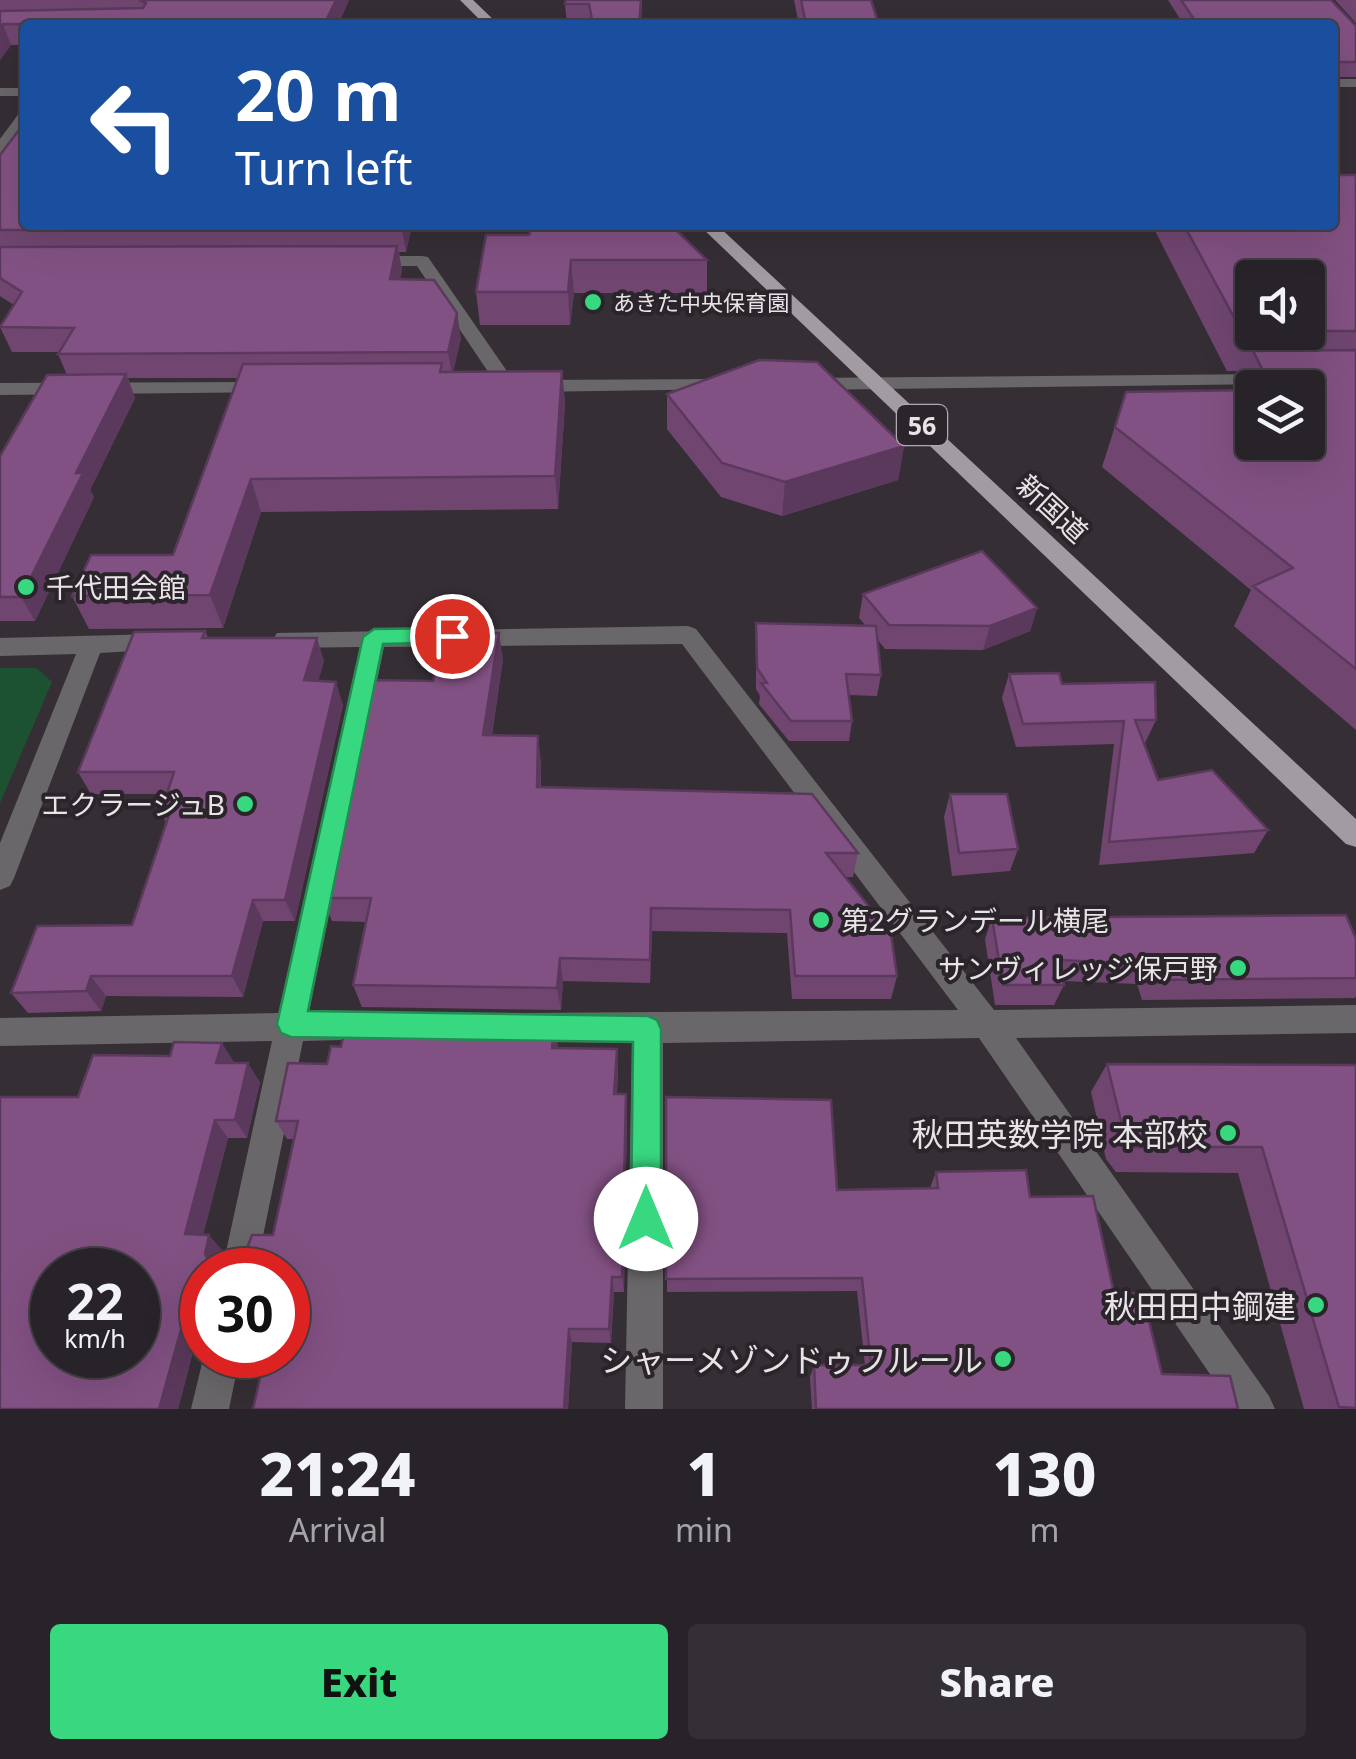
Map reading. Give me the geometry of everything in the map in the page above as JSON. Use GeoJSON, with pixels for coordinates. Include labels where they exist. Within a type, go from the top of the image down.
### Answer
{"type":"FeatureCollection","features":[{"type":"Feature","properties":{"kind":"main road"},"geometry":{"type":"LineString","coordinates":[[466,0],[487,20]]}},
{"type":"Feature","properties":{"kind":"main road","name":"新国道"},"geometry":{"type":"LineString","coordinates":[[712,230],[1356,836]]}},
{"type":"Feature","properties":{"kind":"street"},"geometry":{"type":"LineString","coordinates":[[0,150],[20,122]]}},
{"type":"Feature","properties":{"kind":"street"},"geometry":{"type":"LineString","coordinates":[[345,262],[422,262],[498,387],[742,385]]}},
{"type":"Feature","properties":{"kind":"street"},"geometry":{"type":"LineString","coordinates":[[780,384],[1235,381]]}},
{"type":"Feature","properties":{"kind":"street"},"geometry":{"type":"LineString","coordinates":[[0,389],[293,388]]}},
{"type":"Feature","properties":{"kind":"street"},"geometry":{"type":"LineString","coordinates":[[260,640],[688,635],[1012,1057],[1256,1409]]}},
{"type":"Feature","properties":{"kind":"street"},"geometry":{"type":"LineString","coordinates":[[245,1248],[374,637]]}},
{"type":"Feature","properties":{"kind":"street"},"geometry":{"type":"LineString","coordinates":[[0,647],[185,642]]}},
{"type":"Feature","properties":{"kind":"street"},"geometry":{"type":"LineString","coordinates":[[0,878],[91,645]]}},
{"type":"Feature","properties":{"kind":"street"},"geometry":{"type":"LineString","coordinates":[[489,1027],[648,1029],[1356,1019]]}},
{"type":"Feature","properties":{"kind":"street"},"geometry":{"type":"LineString","coordinates":[[0,1032],[291,1024],[410,1026]]}},
{"type":"Feature","properties":{"kind":"street"},"geometry":{"type":"LineString","coordinates":[[644,1409],[648,1029]]}},
{"type":"Feature","properties":{"kind":"street"},"geometry":{"type":"LineString","coordinates":[[210,1409],[217,1378]]}},
{"type":"Feature","properties":{"kind":"green space"},"geometry":{"type":"Polygon","coordinates":[[[0,668],[36,668],[52,682],[0,803],[0,668]]]}},
{"type":"Feature","properties":{"kind":"building"},"geometry":{"type":"Polygon","coordinates":[[[139,0],[336,0],[326,20],[20,20],[20,24],[3,24],[0,28],[0,11],[143,8],[146,3],[139,0]]]}},
{"type":"Feature","properties":{"kind":"building"},"geometry":{"type":"Polygon","coordinates":[[[566,0],[641,0],[639,20],[592,20],[589,4],[565,4],[566,0]]]}},
{"type":"Feature","properties":{"kind":"building"},"geometry":{"type":"Polygon","coordinates":[[[801,0],[871,0],[877,20],[805,20],[801,0]]]}},
{"type":"Feature","properties":{"kind":"building"},"geometry":{"type":"Polygon","coordinates":[[[1181,0],[1331,0],[1356,26],[1356,62],[1338,62],[1338,20],[1195,20],[1181,0]]]}},
{"type":"Feature","properties":{"kind":"building"},"geometry":{"type":"Polygon","coordinates":[[[20,129],[20,230],[0,230],[0,155],[20,129]]]}},
{"type":"Feature","properties":{"kind":"building"},"geometry":{"type":"Polygon","coordinates":[[[1338,175],[1356,175],[1356,331],[1325,331],[1325,260],[1235,260],[1235,319],[1187,230],[1338,230],[1338,175]]]}},
{"type":"Feature","properties":{"kind":"building"},"geometry":{"type":"Polygon","coordinates":[[[531,230],[676,230],[707,260],[571,260],[568,292],[476,292],[486,235],[529,235],[531,230]]]}},
{"type":"Feature","properties":{"kind":"building"},"geometry":{"type":"Polygon","coordinates":[[[397,246],[390,279],[434,280],[457,313],[448,352],[58,354],[74,328],[0,327],[22,292],[0,278],[0,247],[397,246]]]}},
{"type":"Feature","properties":{"kind":"building"},"geometry":{"type":"Polygon","coordinates":[[[1356,350],[1356,669],[1253,586],[1293,568],[1115,427],[1126,392],[1235,390],[1235,460],[1325,460],[1325,370],[1263,370],[1253,351],[1356,350]]]}},
{"type":"Feature","properties":{"kind":"building"},"geometry":{"type":"Polygon","coordinates":[[[759,360],[817,362],[904,446],[785,482],[722,463],[667,394],[759,360]]]}},
{"type":"Feature","properties":{"kind":"building"},"geometry":{"type":"Polygon","coordinates":[[[442,363],[440,372],[562,371],[555,476],[251,479],[210,595],[72,596],[91,555],[173,555],[243,364],[442,363]]]}},
{"type":"Feature","properties":{"kind":"building"},"geometry":{"type":"Polygon","coordinates":[[[126,374],[76,473],[83,473],[21,597],[0,597],[0,456],[47,375],[126,374]]]}},
{"type":"Feature","properties":{"kind":"building"},"geometry":{"type":"Polygon","coordinates":[[[982,551],[1037,608],[990,626],[889,625],[863,594],[982,551]]]}},
{"type":"Feature","properties":{"kind":"building"},"geometry":{"type":"Polygon","coordinates":[[[756,623],[876,626],[881,675],[846,674],[852,721],[791,721],[761,683],[767,683],[757,668],[756,623]]]}},
{"type":"Feature","properties":{"kind":"building"},"geometry":{"type":"Polygon","coordinates":[[[205,631],[202,638],[317,638],[304,680],[336,682],[285,900],[253,900],[232,976],[91,976],[86,991],[11,993],[37,926],[132,925],[170,812],[161,812],[174,772],[78,772],[134,632],[205,631]]]}},
{"type":"Feature","properties":{"kind":"building"},"geometry":{"type":"Polygon","coordinates":[[[443,632],[499,633],[483,735],[538,736],[537,787],[812,794],[858,853],[826,853],[891,934],[897,976],[795,976],[790,910],[651,908],[650,960],[560,958],[557,988],[353,985],[371,898],[322,898],[368,680],[433,681],[443,632]]]}},
{"type":"Feature","properties":{"kind":"building"},"geometry":{"type":"Polygon","coordinates":[[[1059,673],[1062,684],[1155,682],[1156,720],[1135,720],[1158,780],[1212,770],[1268,830],[1109,842],[1124,721],[1023,724],[1009,674],[1059,673]]]}},
{"type":"Feature","properties":{"kind":"building"},"geometry":{"type":"Polygon","coordinates":[[[950,794],[1007,794],[1018,849],[959,853],[950,794]]]}},
{"type":"Feature","properties":{"kind":"building"},"geometry":{"type":"Polygon","coordinates":[[[1346,915],[1356,939],[1356,978],[1154,980],[1149,964],[1059,960],[1064,985],[1003,985],[992,918],[1346,915]]]}},
{"type":"Feature","properties":{"kind":"building"},"geometry":{"type":"Polygon","coordinates":[[[346,1023],[554,1026],[552,1048],[617,1049],[614,1094],[626,1094],[622,1277],[612,1277],[609,1329],[569,1329],[564,1409],[253,1409],[260,1378],[310,1378],[310,1248],[247,1248],[252,1235],[273,1235],[298,1121],[276,1121],[288,1063],[327,1064],[331,1046],[341,1047],[346,1023]]]}},
{"type":"Feature","properties":{"kind":"building"},"geometry":{"type":"Polygon","coordinates":[[[174,1042],[222,1043],[216,1063],[248,1063],[235,1120],[215,1120],[185,1234],[209,1235],[206,1248],[180,1248],[180,1333],[159,1409],[0,1409],[0,1097],[78,1097],[93,1055],[170,1056],[174,1042]]]}},
{"type":"Feature","properties":{"kind":"building"},"geometry":{"type":"Polygon","coordinates":[[[1107,1064],[1356,1065],[1356,1408],[1339,1407],[1262,1147],[1134,1147],[1124,1133],[1107,1064]]]}},
{"type":"Feature","properties":{"kind":"building"},"geometry":{"type":"Polygon","coordinates":[[[666,1097],[831,1100],[837,1190],[938,1188],[936,1172],[1026,1170],[1030,1197],[1093,1196],[1114,1293],[1142,1293],[1162,1374],[1230,1376],[1238,1409],[816,1409],[814,1365],[871,1365],[862,1278],[666,1279],[666,1097]]]}},
{"type":"Feature","properties":{"kind":"place","name":"あきた中央保育園"},"geometry":{"type":"Point","coordinates":[593,302]}},
{"type":"Feature","properties":{"kind":"place","name":"千代田会館"},"geometry":{"type":"Point","coordinates":[26,587]}},
{"type":"Feature","properties":{"kind":"place","name":"エクラージュB"},"geometry":{"type":"Point","coordinates":[245,804]}},
{"type":"Feature","properties":{"kind":"place","name":"第2グランデール横尾"},"geometry":{"type":"Point","coordinates":[821,920]}},
{"type":"Feature","properties":{"kind":"place","name":"サンヴィレッジ保戸野"},"geometry":{"type":"Point","coordinates":[1238,968]}},
{"type":"Feature","properties":{"kind":"place","name":"秋田英数学院 本部校"},"geometry":{"type":"Point","coordinates":[1228,1133]}},
{"type":"Feature","properties":{"kind":"place","name":"秋田田中鋼建"},"geometry":{"type":"Point","coordinates":[1316,1305]}},
{"type":"Feature","properties":{"kind":"place","name":"シャーメゾンドゥフルール"},"geometry":{"type":"Point","coordinates":[1003,1359]}},
{"type":"Feature","properties":{"kind":"route"},"geometry":{"type":"LineString","coordinates":[[452,636],[374,637],[291,1024],[648,1029],[646,1219]]}}]}
